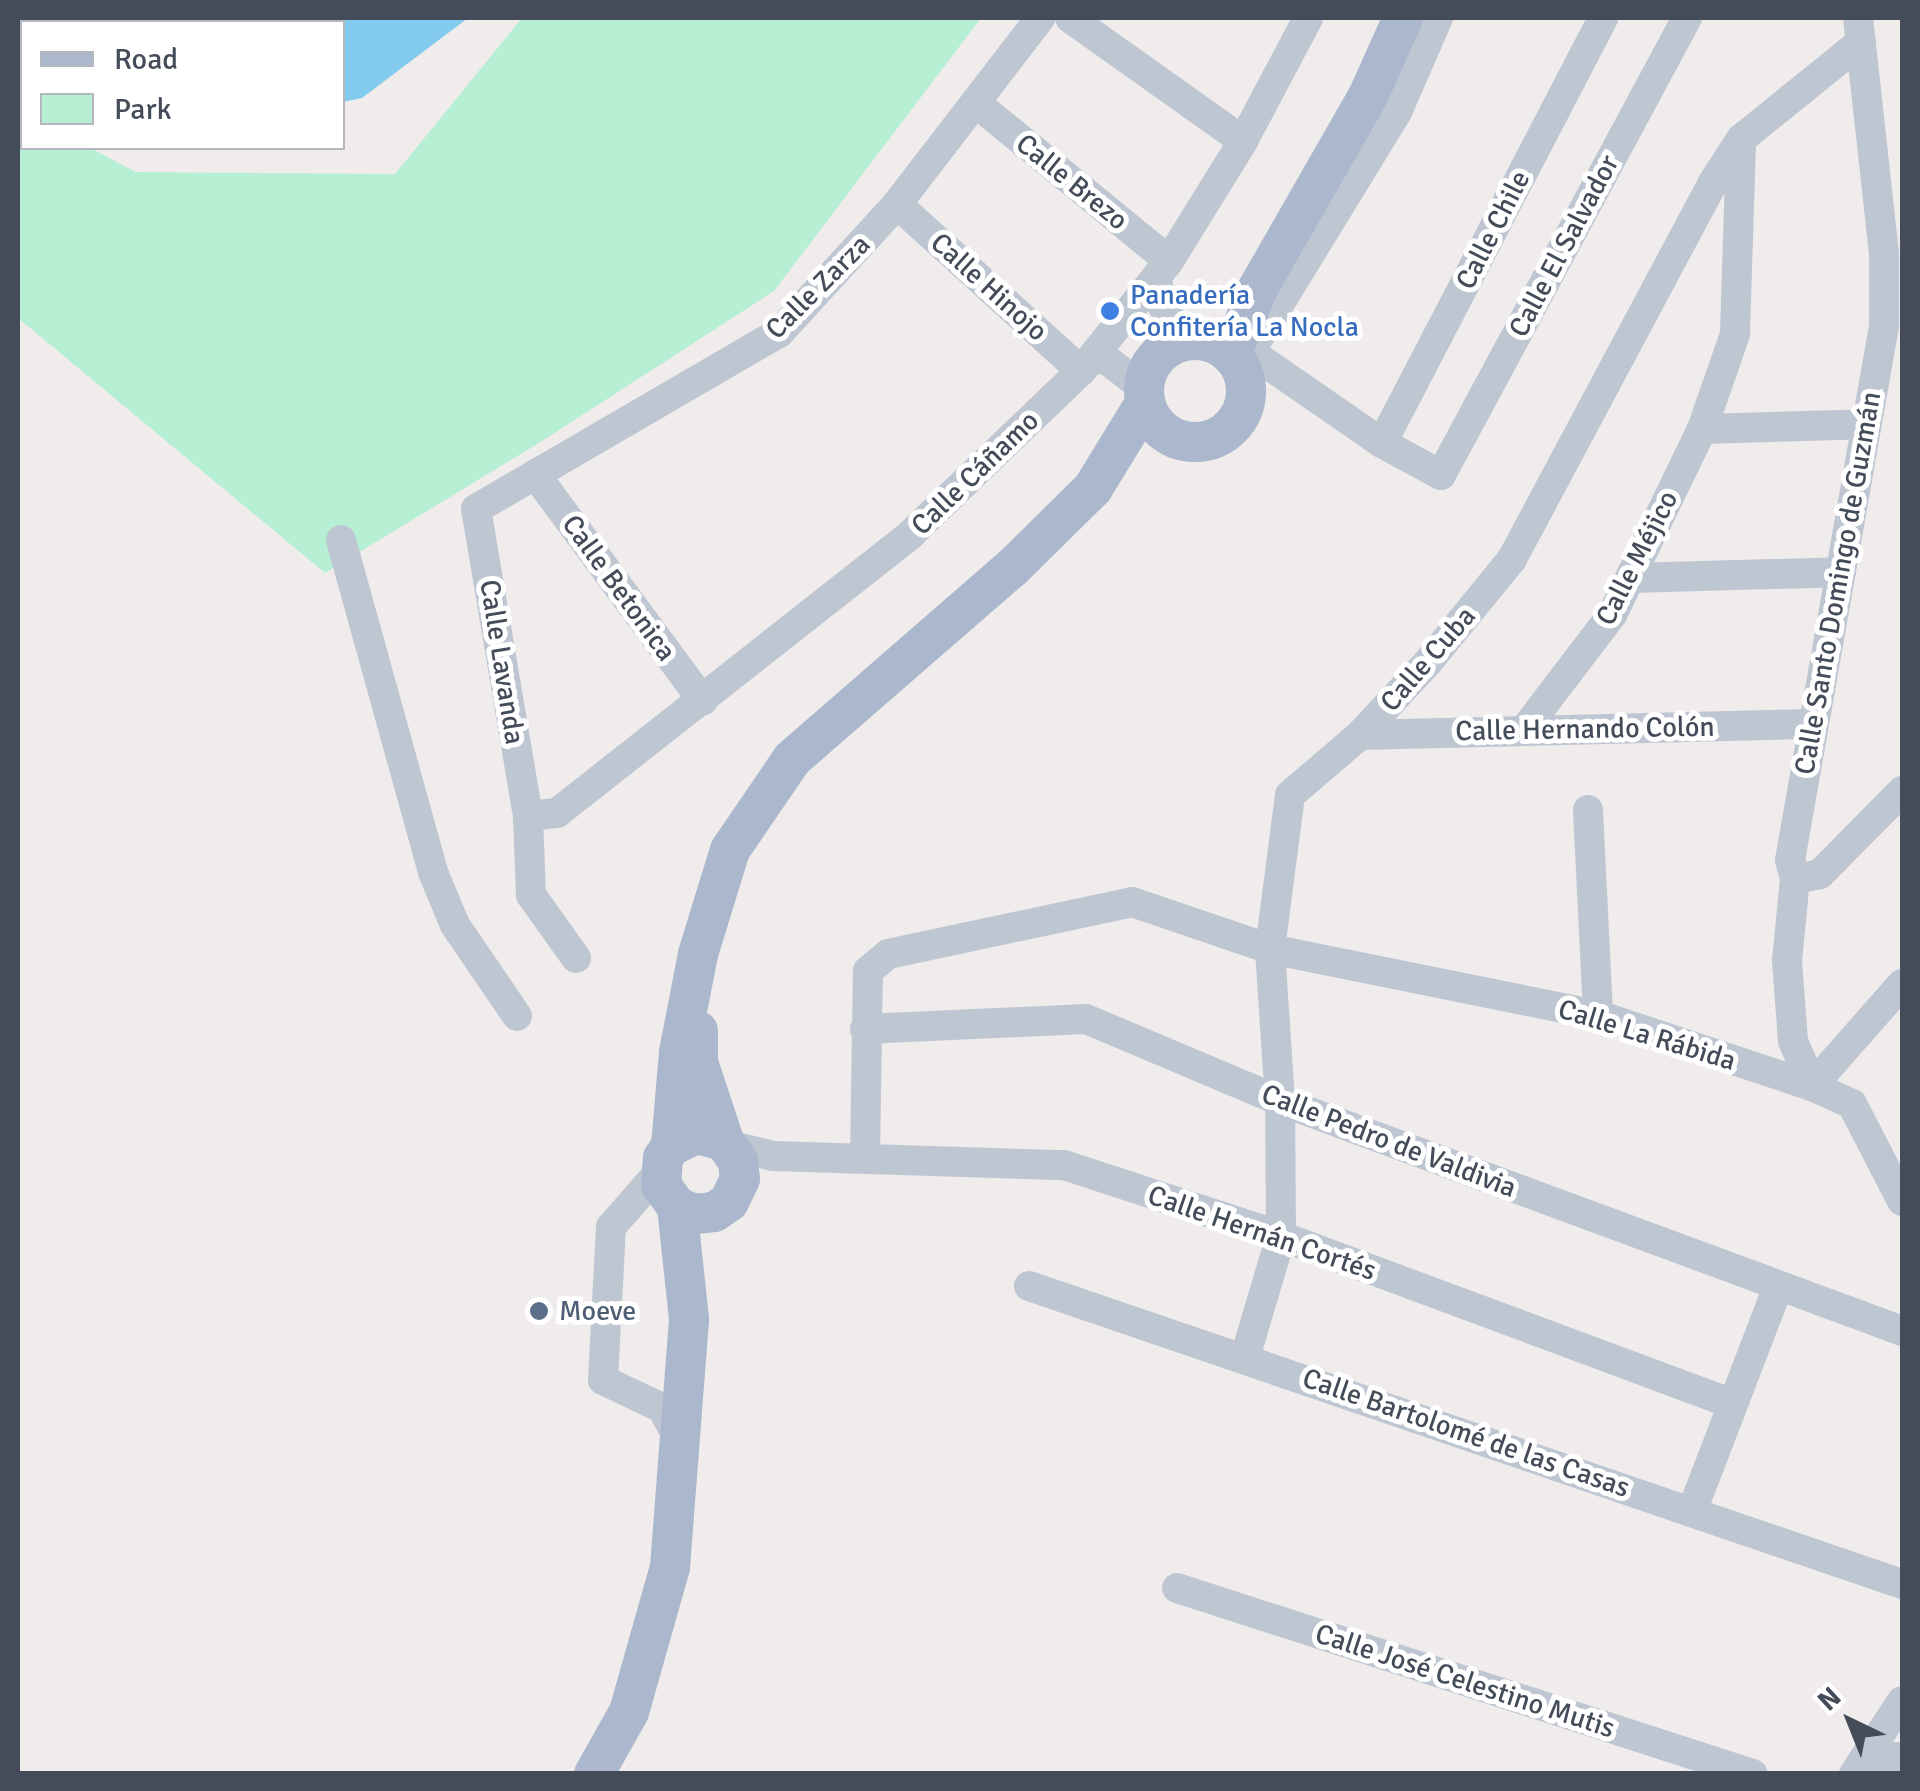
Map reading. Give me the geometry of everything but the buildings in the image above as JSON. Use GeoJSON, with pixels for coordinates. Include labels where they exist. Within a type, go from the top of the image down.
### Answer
{"type":"FeatureCollection","features":[{"type":"Feature","properties":{"kind":"main road"},"geometry":{"type":"LineString","coordinates":[[1221,351],[1368,96],[1404,18]]}},
{"type":"Feature","properties":{"kind":"main road"},"geometry":{"type":"LineString","coordinates":[[1093,488],[1144,396],[1156,358],[1221,351]]}},
{"type":"Feature","properties":{"kind":"main road"},"geometry":{"type":"LineString","coordinates":[[594,1774],[630,1712],[670,1567],[689,1319],[669,1175],[679,1052],[698,954],[730,850],[792,759],[1012,568],[1093,488],[1142,458],[1183,442],[1214,439],[1238,418],[1246,398],[1221,351]]}},
{"type":"Feature","properties":{"kind":"main road"},"geometry":{"type":"LineString","coordinates":[[1144,396],[1152,421],[1183,442]]}},
{"type":"Feature","properties":{"kind":"main road"},"geometry":{"type":"LineString","coordinates":[[689,1319],[699,1298],[728,1168],[698,1062],[698,954]]}},
{"type":"Feature","properties":{"kind":"main road"},"geometry":{"type":"LineString","coordinates":[[669,1175],[696,1134],[728,1168]]}},
{"type":"Feature","properties":{"kind":"main road"},"geometry":{"type":"LineString","coordinates":[[669,1175],[695,1214],[728,1168]]}},
{"type":"Feature","properties":{"kind":"street","name":"Calle Zarza"},"geometry":{"type":"LineString","coordinates":[[476,509],[779,333],[896,204],[1040,18]]}},
{"type":"Feature","properties":{"kind":"street"},"geometry":{"type":"LineString","coordinates":[[1070,18],[1244,141]]}},
{"type":"Feature","properties":{"kind":"street","name":"Calle Cáñamo"},"geometry":{"type":"LineString","coordinates":[[528,816],[557,814],[911,534],[1086,365],[1163,269],[1244,141],[1308,18]]}},
{"type":"Feature","properties":{"kind":"street"},"geometry":{"type":"LineString","coordinates":[[1221,351],[1397,112],[1438,18]]}},
{"type":"Feature","properties":{"kind":"street","name":"Calle Chile"},"geometry":{"type":"LineString","coordinates":[[1382,442],[1603,18]]}},
{"type":"Feature","properties":{"kind":"street","name":"Calle El Salvador"},"geometry":{"type":"LineString","coordinates":[[1382,442],[1442,475],[1687,18]]}},
{"type":"Feature","properties":{"kind":"street","name":"Calle Cuba"},"geometry":{"type":"LineString","coordinates":[[1245,1357],[1281,1236],[1280,1101],[1270,950],[1290,795],[1360,735],[1428,662],[1512,559],[1712,184],[1741,140],[1859,30]]}},
{"type":"Feature","properties":{"kind":"street","name":"Calle Santo Domingo de Guzmán"},"geometry":{"type":"LineString","coordinates":[[1812,1086],[1793,1041],[1788,961],[1794,879],[1790,860],[1893,259],[1859,30]]}},
{"type":"Feature","properties":{"kind":"street","name":"Calle Brezo"},"geometry":{"type":"LineString","coordinates":[[976,103],[1163,269]]}},
{"type":"Feature","properties":{"kind":"street","name":"Calle Méjico"},"geometry":{"type":"LineString","coordinates":[[1525,729],[1612,616],[1702,429],[1735,334],[1741,140]]}},
{"type":"Feature","properties":{"kind":"street","name":"Calle Hinojo"},"geometry":{"type":"LineString","coordinates":[[896,204],[1086,365],[1106,359],[1144,396]]}},
{"type":"Feature","properties":{"kind":"street"},"geometry":{"type":"LineString","coordinates":[[1893,259],[1902,222]]}},
{"type":"Feature","properties":{"kind":"street"},"geometry":{"type":"LineString","coordinates":[[1163,269],[1160,301],[1221,351],[1382,442]]}},
{"type":"Feature","properties":{"kind":"street"},"geometry":{"type":"LineString","coordinates":[[1702,429],[1866,424]]}},
{"type":"Feature","properties":{"kind":"street","name":"Calle Betonica"},"geometry":{"type":"LineString","coordinates":[[535,474],[703,701]]}},
{"type":"Feature","properties":{"kind":"street","name":"Calle Lavanda"},"geometry":{"type":"LineString","coordinates":[[476,509],[528,816],[531,895],[576,958]]}},
{"type":"Feature","properties":{"kind":"street"},"geometry":{"type":"LineString","coordinates":[[340,540],[433,872],[455,925],[517,1016]]}},
{"type":"Feature","properties":{"kind":"street"},"geometry":{"type":"LineString","coordinates":[[1632,578],[1841,572]]}},
{"type":"Feature","properties":{"kind":"street","name":"Calle Hernando Colón"},"geometry":{"type":"LineString","coordinates":[[1360,735],[1811,724]]}},
{"type":"Feature","properties":{"kind":"street"},"geometry":{"type":"LineString","coordinates":[[1794,879],[1820,874],[1902,791]]}},
{"type":"Feature","properties":{"kind":"street"},"geometry":{"type":"LineString","coordinates":[[1588,810],[1598,1014]]}},
{"type":"Feature","properties":{"kind":"street","name":"Calle La Rábida"},"geometry":{"type":"LineString","coordinates":[[865,1158],[868,971],[888,954],[1132,902],[1270,950],[1598,1014],[1812,1086],[1852,1104],[1901,1194]]}},
{"type":"Feature","properties":{"kind":"street"},"geometry":{"type":"LineString","coordinates":[[1812,1086],[1902,984]]}},
{"type":"Feature","properties":{"kind":"street","name":"Calle Pedro de Valdivia"},"geometry":{"type":"LineString","coordinates":[[865,1029],[1086,1020],[1280,1101],[1902,1332]]}},
{"type":"Feature","properties":{"kind":"street","name":"Calle Hernán Cortés"},"geometry":{"type":"LineString","coordinates":[[728,1168],[773,1156],[1064,1165],[1281,1236],[1732,1404]]}},
{"type":"Feature","properties":{"kind":"street"},"geometry":{"type":"LineString","coordinates":[[669,1175],[610,1227],[602,1380],[662,1408],[682,1446]]}},
{"type":"Feature","properties":{"kind":"street","name":"Calle Bartolomé de las Casas"},"geometry":{"type":"LineString","coordinates":[[1029,1286],[1902,1584]]}},
{"type":"Feature","properties":{"kind":"street"},"geometry":{"type":"LineString","coordinates":[[1692,1511],[1778,1287]]}},
{"type":"Feature","properties":{"kind":"street","name":"Calle José Celestino Mutis"},"geometry":{"type":"LineString","coordinates":[[1177,1588],[1753,1774]]}},
{"type":"Feature","properties":{"kind":"street"},"geometry":{"type":"LineString","coordinates":[[1860,1765],[1902,1702]]}},
{"type":"Feature","properties":{"kind":"street"},"geometry":{"type":"LineString","coordinates":[[1860,1765],[1902,1757]]}},
{"type":"Feature","properties":{"kind":"green space"},"geometry":{"type":"Polygon","coordinates":[[[522,18],[981,18],[774,291],[539,443],[325,573],[18,318],[18,109],[20,150],[94,150],[136,172],[395,174],[522,18]]]}},
{"type":"Feature","properties":{"kind":"water"},"geometry":{"type":"Polygon","coordinates":[[[468,18],[362,98],[345,102],[345,20],[310,20],[468,18]]]}},
{"type":"Feature","properties":{"kind":"place","name":"Panadería Confitería La Nocla"},"geometry":{"type":"Point","coordinates":[1110,311]}},
{"type":"Feature","properties":{"kind":"place","name":"Moeve"},"geometry":{"type":"Point","coordinates":[539,1311]}}]}
